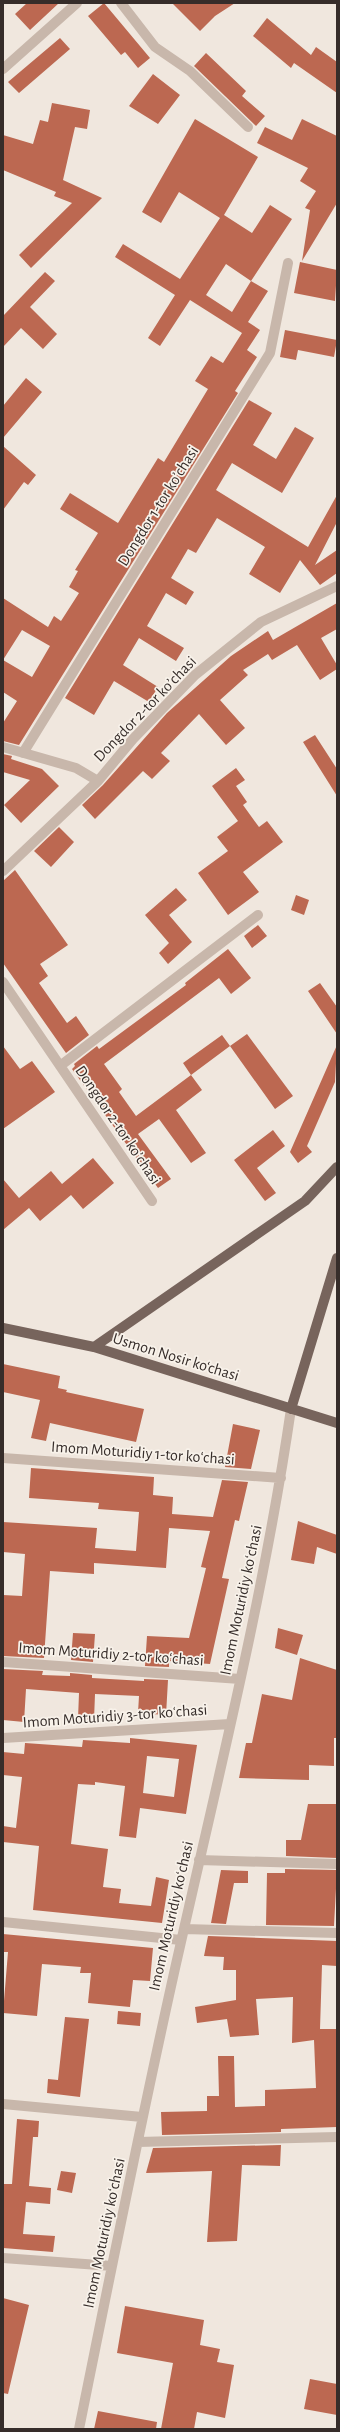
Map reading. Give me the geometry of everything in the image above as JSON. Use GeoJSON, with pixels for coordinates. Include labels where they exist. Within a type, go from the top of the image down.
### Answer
{"type":"FeatureCollection","features":[{"type":"Feature","properties":{"kind":"main road"},"geometry":{"type":"LineString","coordinates":[[94,1347],[305,1201],[337,1167]]}},
{"type":"Feature","properties":{"kind":"main road"},"geometry":{"type":"LineString","coordinates":[[291,1409],[337,1258]]}},
{"type":"Feature","properties":{"kind":"main road","name":"Usmon Nosir ko‘chasi"},"geometry":{"type":"LineString","coordinates":[[3,1328],[94,1347],[337,1423]]}},
{"type":"Feature","properties":{"kind":"street"},"geometry":{"type":"LineString","coordinates":[[3,69],[78,3]]}},
{"type":"Feature","properties":{"kind":"street"},"geometry":{"type":"LineString","coordinates":[[121,3],[155,46],[190,71],[248,127]]}},
{"type":"Feature","properties":{"kind":"street","name":"Dongdor 1-tor koʼchasi"},"geometry":{"type":"LineString","coordinates":[[23,753],[270,353],[288,263]]}},
{"type":"Feature","properties":{"kind":"street","name":"Dongdor 2-tor koʼchasi"},"geometry":{"type":"LineString","coordinates":[[3,871],[98,781],[133,739],[195,675],[261,622],[337,586]]}},
{"type":"Feature","properties":{"kind":"street","name":"Dongdor 2-tor koʼchasi"},"geometry":{"type":"LineString","coordinates":[[3,747],[76,768],[98,781]]}},
{"type":"Feature","properties":{"kind":"street","name":"Dongdor 2-tor koʼchasi"},"geometry":{"type":"LineString","coordinates":[[60,1066],[258,915]]}},
{"type":"Feature","properties":{"kind":"street","name":"Dongdor 2-tor koʼchasi"},"geometry":{"type":"LineString","coordinates":[[3,982],[152,1201]]}},
{"type":"Feature","properties":{"kind":"street","name":"Imom Moturidiy koʻchasi"},"geometry":{"type":"LineString","coordinates":[[79,2429],[142,2117],[240,1679],[281,1478],[291,1409]]}},
{"type":"Feature","properties":{"kind":"street","name":"Imom Moturidiy 1-tor koʻchasi"},"geometry":{"type":"LineString","coordinates":[[3,1458],[281,1478]]}},
{"type":"Feature","properties":{"kind":"street","name":"Imom Moturidiy 2-tor koʻchasi"},"geometry":{"type":"LineString","coordinates":[[3,1662],[240,1679]]}},
{"type":"Feature","properties":{"kind":"street","name":"Imom Moturidiy 3-tor koʻchasi"},"geometry":{"type":"LineString","coordinates":[[3,1738],[230,1724]]}},
{"type":"Feature","properties":{"kind":"street"},"geometry":{"type":"LineString","coordinates":[[199,1860],[337,1864]]}},
{"type":"Feature","properties":{"kind":"street"},"geometry":{"type":"LineString","coordinates":[[3,1922],[181,1940]]}},
{"type":"Feature","properties":{"kind":"street"},"geometry":{"type":"LineString","coordinates":[[184,1929],[337,1933]]}},
{"type":"Feature","properties":{"kind":"street"},"geometry":{"type":"LineString","coordinates":[[3,2104],[142,2117]]}},
{"type":"Feature","properties":{"kind":"street"},"geometry":{"type":"LineString","coordinates":[[138,2142],[337,2137]]}},
{"type":"Feature","properties":{"kind":"street"},"geometry":{"type":"LineString","coordinates":[[3,2258],[112,2266]]}},
{"type":"Feature","properties":{"kind":"building"},"geometry":{"type":"Polygon","coordinates":[[[27,3],[59,3],[30,30],[15,14],[27,3]]]}},
{"type":"Feature","properties":{"kind":"building"},"geometry":{"type":"Polygon","coordinates":[[[104,3],[150,58],[138,68],[125,52],[121,55],[88,16],[104,3]]]}},
{"type":"Feature","properties":{"kind":"building"},"geometry":{"type":"Polygon","coordinates":[[[172,3],[235,3],[215,16],[200,31],[172,3]]]}},
{"type":"Feature","properties":{"kind":"building"},"geometry":{"type":"Polygon","coordinates":[[[267,18],[311,55],[316,47],[337,62],[337,93],[294,63],[291,68],[253,36],[267,18]]]}},
{"type":"Feature","properties":{"kind":"building"},"geometry":{"type":"Polygon","coordinates":[[[60,38],[70,49],[19,93],[8,82],[60,38]]]}},
{"type":"Feature","properties":{"kind":"building"},"geometry":{"type":"Polygon","coordinates":[[[206,53],[246,91],[242,96],[265,116],[256,126],[194,66],[206,53]]]}},
{"type":"Feature","properties":{"kind":"building"},"geometry":{"type":"Polygon","coordinates":[[[153,74],[180,95],[158,124],[129,106],[153,74]]]}},
{"type":"Feature","properties":{"kind":"building"},"geometry":{"type":"Polygon","coordinates":[[[52,103],[90,110],[87,129],[75,127],[63,180],[102,198],[31,268],[19,255],[72,203],[54,196],[56,192],[3,170],[3,135],[33,144],[40,120],[48,122],[52,103]]]}},
{"type":"Feature","properties":{"kind":"building"},"geometry":{"type":"Polygon","coordinates":[[[195,119],[258,157],[224,215],[252,233],[270,205],[292,219],[251,281],[268,291],[248,322],[260,330],[247,350],[257,357],[235,391],[238,393],[19,745],[3,741],[3,723],[17,701],[3,692],[3,660],[3,598],[48,627],[54,616],[61,621],[79,593],[69,587],[78,571],[75,570],[98,533],[60,509],[70,493],[118,523],[158,458],[164,462],[208,389],[195,381],[211,356],[223,363],[242,333],[190,300],[160,346],[148,338],[175,295],[115,257],[123,244],[180,279],[220,218],[179,192],[161,223],[142,212],[195,119]],[[226,264],[206,295],[232,312],[251,281],[226,264]],[[22,630],[3,660],[32,677],[50,646],[22,630]]]}},
{"type":"Feature","properties":{"kind":"building"},"geometry":{"type":"Polygon","coordinates":[[[302,119],[337,136],[337,203],[302,261],[310,210],[305,208],[316,191],[300,181],[308,168],[257,143],[265,127],[292,140],[302,119]]]}},
{"type":"Feature","properties":{"kind":"building"},"geometry":{"type":"Polygon","coordinates":[[[300,262],[337,270],[335,301],[294,293],[300,262]]]}},
{"type":"Feature","properties":{"kind":"building"},"geometry":{"type":"Polygon","coordinates":[[[45,272],[55,281],[30,307],[57,334],[43,349],[21,328],[3,347],[3,316],[45,272]]]}},
{"type":"Feature","properties":{"kind":"building"},"geometry":{"type":"Polygon","coordinates":[[[285,330],[337,340],[334,357],[298,350],[296,360],[280,357],[285,330]]]}},
{"type":"Feature","properties":{"kind":"building"},"geometry":{"type":"Polygon","coordinates":[[[26,378],[42,392],[3,438],[3,406],[26,378]]]}},
{"type":"Feature","properties":{"kind":"building"},"geometry":{"type":"Polygon","coordinates":[[[249,400],[272,413],[253,445],[276,459],[295,427],[314,438],[282,493],[232,463],[216,490],[308,547],[337,495],[337,522],[315,565],[337,550],[337,573],[320,585],[300,560],[280,593],[249,574],[265,547],[217,518],[196,553],[188,549],[171,578],[194,592],[186,605],[166,593],[147,626],[184,648],[176,661],[139,638],[123,665],[158,687],[149,702],[114,681],[94,715],[65,698],[249,400]]]}},
{"type":"Feature","properties":{"kind":"building"},"geometry":{"type":"Polygon","coordinates":[[[3,446],[36,475],[28,485],[24,482],[3,510],[3,446]]]}},
{"type":"Feature","properties":{"kind":"building"},"geometry":{"type":"Polygon","coordinates":[[[337,603],[337,629],[321,638],[337,665],[337,669],[320,680],[297,645],[272,660],[268,654],[243,670],[248,675],[220,700],[245,728],[226,745],[199,714],[161,753],[170,761],[152,779],[143,771],[95,819],[82,805],[103,785],[167,713],[231,656],[268,631],[273,640],[337,603]]]}},
{"type":"Feature","properties":{"kind":"building"},"geometry":{"type":"Polygon","coordinates":[[[315,735],[337,769],[337,796],[303,742],[315,735]]]}},
{"type":"Feature","properties":{"kind":"building"},"geometry":{"type":"Polygon","coordinates":[[[3,754],[12,756],[11,759],[42,769],[59,786],[21,823],[4,805],[30,780],[3,772],[3,754]]]}},
{"type":"Feature","properties":{"kind":"building"},"geometry":{"type":"Polygon","coordinates":[[[236,768],[245,780],[236,786],[247,802],[243,805],[259,827],[267,821],[283,842],[243,872],[259,892],[228,915],[198,873],[228,851],[217,837],[238,821],[212,786],[236,768]]]}},
{"type":"Feature","properties":{"kind":"building"},"geometry":{"type":"Polygon","coordinates":[[[59,827],[74,842],[51,867],[34,851],[59,827]]]}},
{"type":"Feature","properties":{"kind":"building"},"geometry":{"type":"Polygon","coordinates":[[[15,870],[68,945],[40,964],[48,976],[39,983],[67,1023],[76,1016],[89,1035],[66,1053],[3,963],[3,881],[15,870]]]}},
{"type":"Feature","properties":{"kind":"building"},"geometry":{"type":"Polygon","coordinates":[[[176,888],[187,900],[169,915],[192,942],[168,964],[159,953],[169,943],[145,915],[176,888]]]}},
{"type":"Feature","properties":{"kind":"building"},"geometry":{"type":"Polygon","coordinates":[[[296,895],[309,900],[304,915],[291,910],[296,895]]]}},
{"type":"Feature","properties":{"kind":"building"},"geometry":{"type":"Polygon","coordinates":[[[258,925],[267,936],[252,948],[244,936],[258,925]]]}},
{"type":"Feature","properties":{"kind":"building"},"geometry":{"type":"Polygon","coordinates":[[[228,949],[251,978],[231,994],[219,978],[104,1064],[122,1089],[119,1092],[136,1116],[191,1075],[202,1090],[176,1110],[206,1153],[191,1163],[159,1119],[138,1134],[171,1179],[158,1188],[72,1069],[75,1066],[74,1064],[97,1046],[99,1049],[186,985],[185,983],[228,949]]]}},
{"type":"Feature","properties":{"kind":"building"},"geometry":{"type":"Polygon","coordinates":[[[320,983],[337,1007],[337,1034],[308,991],[320,983]]]}},
{"type":"Feature","properties":{"kind":"building"},"geometry":{"type":"Polygon","coordinates":[[[247,1034],[293,1096],[275,1109],[230,1046],[247,1034]]]}},
{"type":"Feature","properties":{"kind":"building"},"geometry":{"type":"Polygon","coordinates":[[[222,1035],[230,1046],[191,1075],[183,1063],[222,1035]]]}},
{"type":"Feature","properties":{"kind":"building"},"geometry":{"type":"Polygon","coordinates":[[[337,1045],[335,1082],[307,1146],[312,1152],[298,1163],[290,1152],[337,1045]]]}},
{"type":"Feature","properties":{"kind":"building"},"geometry":{"type":"Polygon","coordinates":[[[3,1046],[20,1069],[32,1061],[55,1092],[3,1129],[3,1046]]]}},
{"type":"Feature","properties":{"kind":"building"},"geometry":{"type":"Polygon","coordinates":[[[273,1130],[285,1146],[257,1168],[276,1193],[265,1201],[234,1160],[273,1130]]]}},
{"type":"Feature","properties":{"kind":"building"},"geometry":{"type":"Polygon","coordinates":[[[93,1158],[114,1183],[83,1209],[71,1195],[40,1221],[29,1208],[3,1230],[3,1179],[19,1198],[51,1171],[62,1184],[93,1158]]]}},
{"type":"Feature","properties":{"kind":"building"},"geometry":{"type":"Polygon","coordinates":[[[3,1364],[60,1376],[58,1388],[67,1390],[66,1392],[144,1409],[136,1442],[50,1423],[46,1441],[31,1438],[40,1400],[3,1392],[3,1364]]]}},
{"type":"Feature","properties":{"kind":"building"},"geometry":{"type":"Polygon","coordinates":[[[233,1424],[260,1430],[251,1469],[225,1467],[233,1424]]]}},
{"type":"Feature","properties":{"kind":"building"},"geometry":{"type":"Polygon","coordinates":[[[31,1468],[154,1477],[153,1495],[173,1497],[172,1514],[213,1517],[222,1480],[248,1482],[239,1521],[235,1520],[222,1578],[229,1579],[210,1664],[169,1661],[169,1667],[145,1666],[147,1636],[189,1638],[206,1568],[201,1567],[210,1531],[169,1528],[166,1568],[94,1563],[94,1574],[50,1571],[44,1658],[3,1656],[3,1595],[22,1596],[25,1554],[3,1552],[3,1522],[97,1528],[95,1548],[136,1551],[139,1512],[98,1509],[99,1503],[29,1498],[31,1468]]]}},
{"type":"Feature","properties":{"kind":"building"},"geometry":{"type":"Polygon","coordinates":[[[298,1521],[337,1535],[337,1554],[317,1547],[314,1564],[291,1560],[298,1521]]]}},
{"type":"Feature","properties":{"kind":"building"},"geometry":{"type":"Polygon","coordinates":[[[278,1628],[303,1635],[297,1655],[275,1648],[278,1628]]]}},
{"type":"Feature","properties":{"kind":"building"},"geometry":{"type":"Polygon","coordinates":[[[73,1633],[95,1634],[93,1662],[71,1660],[73,1633]]]}},
{"type":"Feature","properties":{"kind":"building"},"geometry":{"type":"Polygon","coordinates":[[[300,1658],[337,1670],[337,1738],[334,1738],[334,1766],[309,1765],[309,1780],[239,1778],[246,1743],[252,1743],[262,1694],[292,1700],[300,1658]]]}},
{"type":"Feature","properties":{"kind":"building"},"geometry":{"type":"Polygon","coordinates":[[[3,1669],[43,1671],[42,1675],[70,1676],[70,1673],[92,1675],[92,1678],[144,1681],[144,1679],[168,1680],[166,1715],[138,1713],[139,1696],[95,1694],[94,1720],[78,1719],[79,1693],[26,1689],[24,1722],[3,1720],[3,1669]]]}},
{"type":"Feature","properties":{"kind":"building"},"geometry":{"type":"Polygon","coordinates":[[[130,1738],[197,1745],[186,1814],[140,1808],[136,1838],[119,1836],[125,1786],[95,1782],[95,1785],[78,1784],[71,1844],[108,1849],[103,1887],[121,1889],[119,1903],[151,1906],[156,1877],[169,1880],[162,1923],[33,1910],[39,1846],[3,1842],[3,1826],[16,1828],[22,1777],[3,1775],[3,1752],[24,1754],[25,1743],[82,1747],[83,1740],[130,1743],[130,1738]],[[147,1756],[143,1793],[174,1797],[179,1759],[147,1756]]]}},
{"type":"Feature","properties":{"kind":"building"},"geometry":{"type":"Polygon","coordinates":[[[308,1804],[337,1804],[337,1858],[286,1856],[286,1840],[301,1840],[308,1804]]]}},
{"type":"Feature","properties":{"kind":"building"},"geometry":{"type":"Polygon","coordinates":[[[285,1869],[337,1870],[334,1926],[266,1925],[267,1873],[285,1873],[285,1869]]]}},
{"type":"Feature","properties":{"kind":"building"},"geometry":{"type":"Polygon","coordinates":[[[221,1870],[248,1871],[248,1883],[234,1883],[226,1924],[211,1923],[221,1870]]]}},
{"type":"Feature","properties":{"kind":"building"},"geometry":{"type":"Polygon","coordinates":[[[3,1934],[153,1948],[150,1981],[133,1980],[130,2007],[88,2003],[91,1973],[80,1973],[81,1967],[42,1964],[37,2016],[3,2013],[8,1952],[3,1952],[3,1934]]]}},
{"type":"Feature","properties":{"kind":"building"},"geometry":{"type":"Polygon","coordinates":[[[208,1936],[337,1941],[337,1966],[322,1965],[320,2029],[336,2029],[337,2127],[281,2129],[281,2132],[162,2135],[161,2112],[207,2111],[207,2096],[219,2096],[218,2056],[234,2056],[235,2107],[265,2106],[265,2090],[316,2088],[314,2040],[292,2043],[293,1997],[256,1999],[259,2035],[230,2037],[227,2019],[197,2023],[195,2007],[236,2000],[236,1970],[223,1970],[224,1957],[204,1956],[208,1936]]]}},
{"type":"Feature","properties":{"kind":"building"},"geometry":{"type":"Polygon","coordinates":[[[118,2011],[141,2013],[140,2026],[117,2024],[118,2011]]]}},
{"type":"Feature","properties":{"kind":"building"},"geometry":{"type":"Polygon","coordinates":[[[65,2017],[89,2019],[80,2097],[47,2093],[48,2079],[58,2080],[65,2017]]]}},
{"type":"Feature","properties":{"kind":"building"},"geometry":{"type":"Polygon","coordinates":[[[17,2119],[39,2121],[38,2137],[33,2137],[29,2186],[51,2188],[50,2204],[26,2202],[23,2234],[55,2236],[53,2252],[3,2248],[3,2184],[12,2184],[17,2119]]]}},
{"type":"Feature","properties":{"kind":"building"},"geometry":{"type":"Polygon","coordinates":[[[281,2145],[280,2166],[242,2165],[237,2241],[207,2242],[212,2171],[146,2173],[153,2148],[281,2145]]]}},
{"type":"Feature","properties":{"kind":"building"},"geometry":{"type":"Polygon","coordinates":[[[61,2171],[76,2173],[72,2193],[57,2190],[61,2171]]]}},
{"type":"Feature","properties":{"kind":"building"},"geometry":{"type":"Polygon","coordinates":[[[3,2298],[29,2305],[8,2394],[3,2393],[3,2298]]]}},
{"type":"Feature","properties":{"kind":"building"},"geometry":{"type":"Polygon","coordinates":[[[125,2306],[204,2320],[200,2345],[220,2349],[217,2362],[234,2365],[225,2418],[197,2412],[194,2429],[161,2429],[173,2363],[117,2353],[125,2306]]]}},
{"type":"Feature","properties":{"kind":"building"},"geometry":{"type":"Polygon","coordinates":[[[310,2379],[337,2384],[337,2415],[304,2409],[310,2379]]]}},
{"type":"Feature","properties":{"kind":"building"},"geometry":{"type":"Polygon","coordinates":[[[98,2411],[157,2422],[156,2429],[94,2429],[98,2411]]]}}]}
